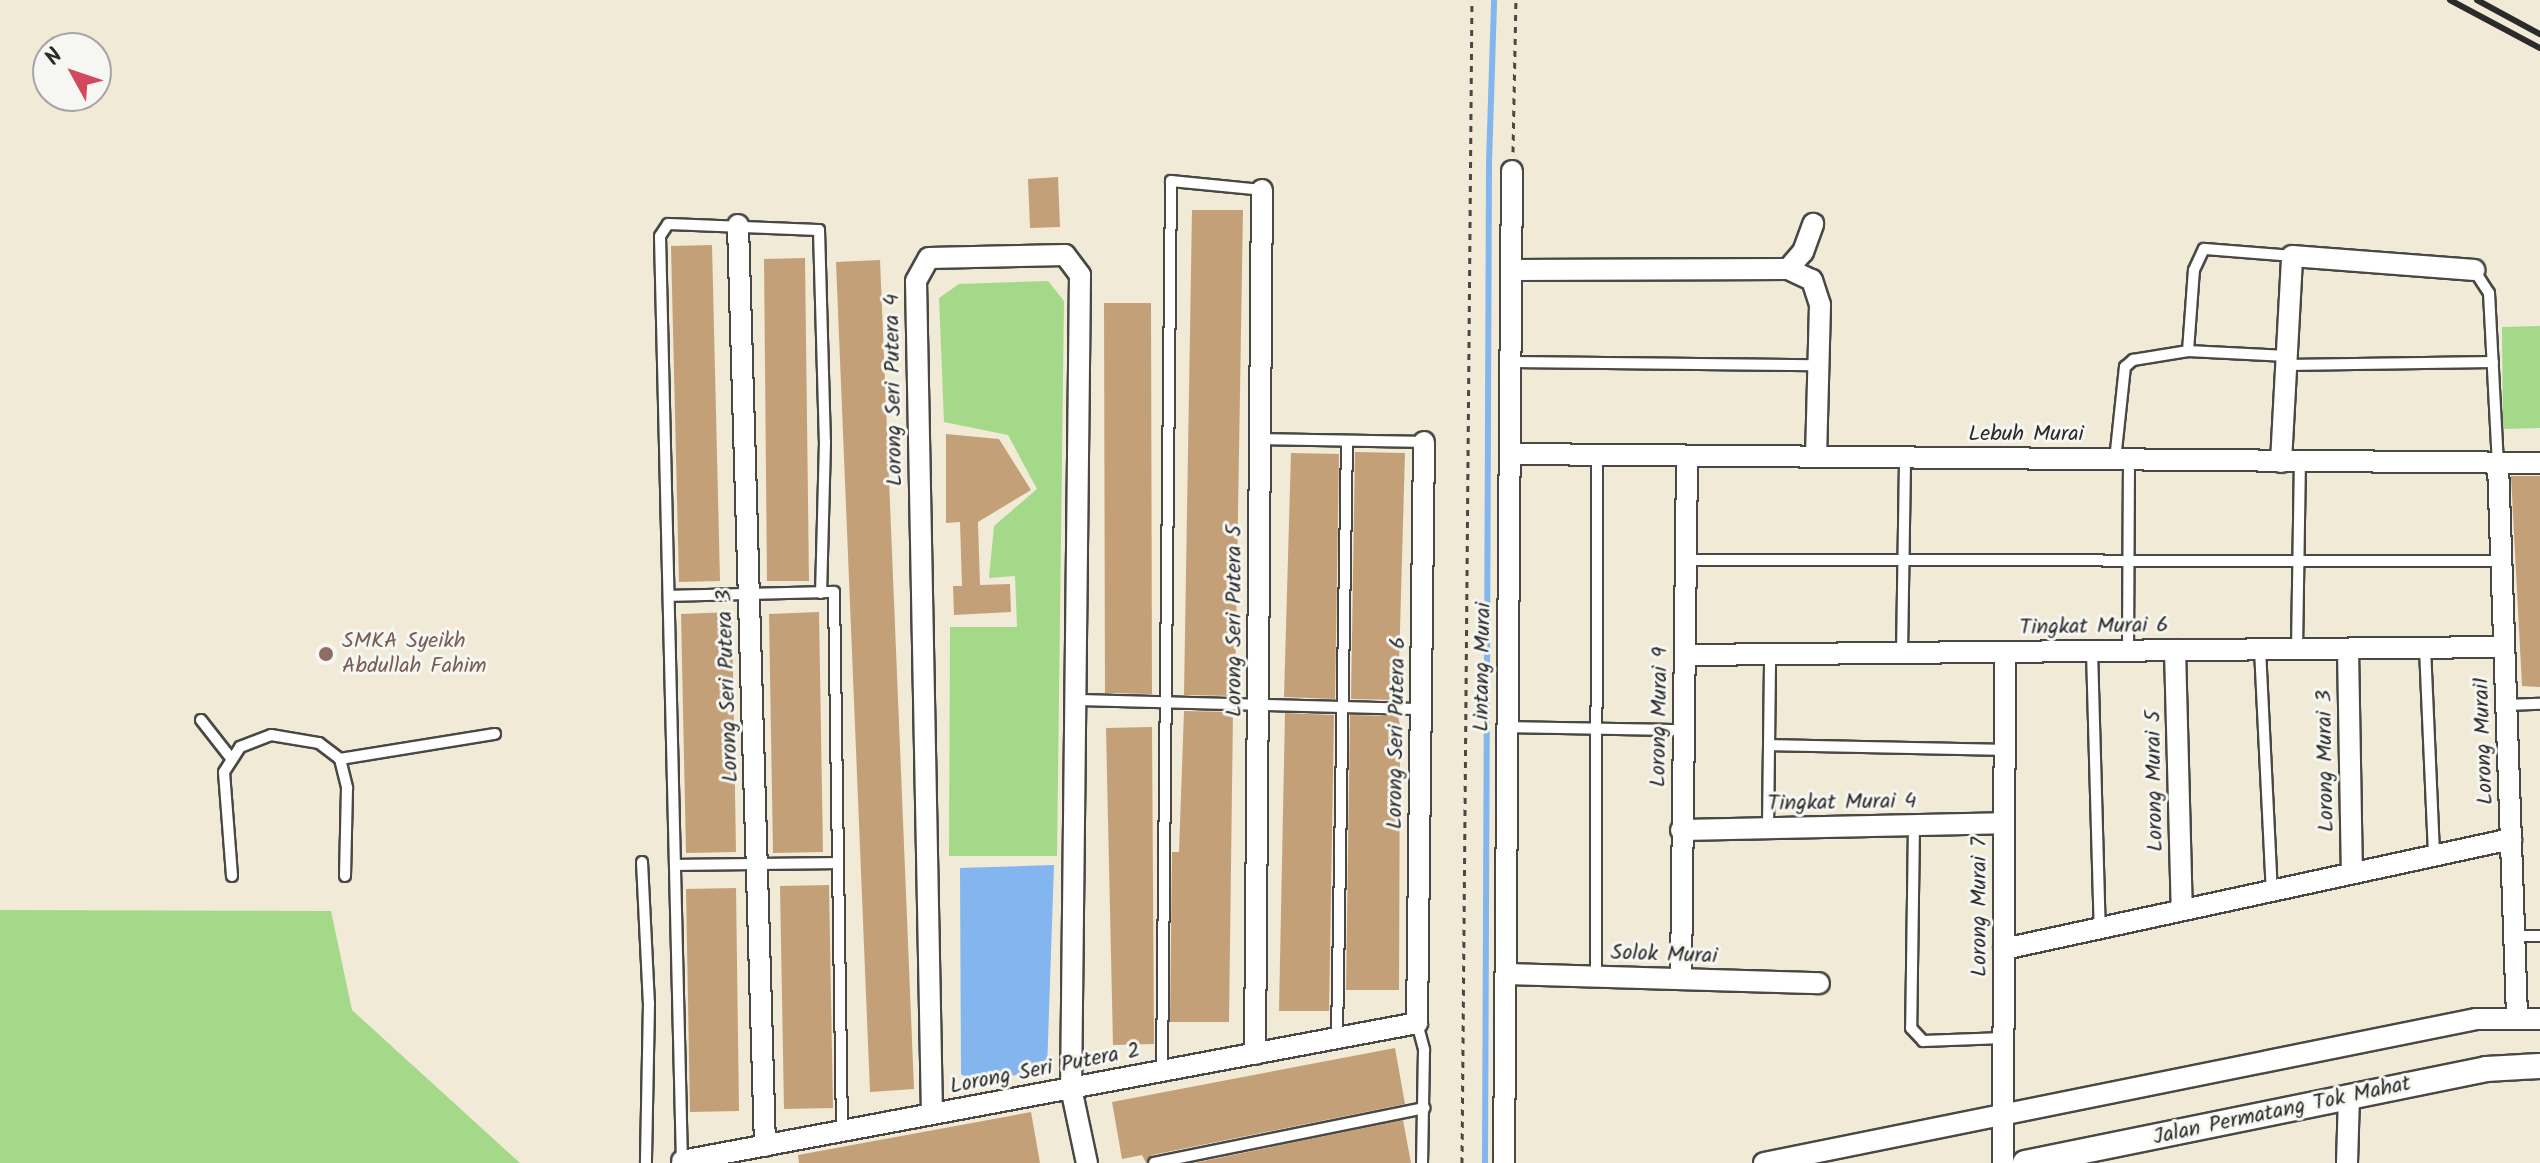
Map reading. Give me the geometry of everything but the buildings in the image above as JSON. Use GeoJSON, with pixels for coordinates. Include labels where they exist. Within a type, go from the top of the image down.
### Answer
{"type":"FeatureCollection","features":[{"type":"Feature","properties":{"kind":"street","name":"Lintang Murai"},"geometry":{"type":"LineString","coordinates":[[1504,1163],[1508,974],[1505,727],[1512,454],[1512,171]]}},
{"type":"Feature","properties":{"kind":"street","name":"Lorong Seri Putera 5"},"geometry":{"type":"LineString","coordinates":[[1255,1054],[1262,190]]}},
{"type":"Feature","properties":{"kind":"street"},"geometry":{"type":"LineString","coordinates":[[1788,269],[1803,252],[1813,224]]}},
{"type":"Feature","properties":{"kind":"street","name":"Lorong Seri Putera 3"},"geometry":{"type":"LineString","coordinates":[[738,225],[765,1146]]}},
{"type":"Feature","properties":{"kind":"street","name":"Lorong Seri Putera 4"},"geometry":{"type":"LineString","coordinates":[[932,1114],[916,281],[929,258],[1065,255],[1080,275],[1071,1088],[1087,1163]]}},
{"type":"Feature","properties":{"kind":"street"},"geometry":{"type":"LineString","coordinates":[[2291,462],[2287,361],[2292,256],[2474,270]]}},
{"type":"Feature","properties":{"kind":"street"},"geometry":{"type":"LineString","coordinates":[[1513,270],[1788,269],[1812,280],[1820,305],[1815,365],[1816,457]]}},
{"type":"Feature","properties":{"kind":"street","name":"Lorong Seri Putera 6"},"geometry":{"type":"LineString","coordinates":[[1417,1023],[1424,442]]}},
{"type":"Feature","properties":{"kind":"street","name":"Lebuh Murai"},"geometry":{"type":"LineString","coordinates":[[1512,454],[2540,463]]}},
{"type":"Feature","properties":{"kind":"street","name":"Lorong Murai 9"},"geometry":{"type":"LineString","coordinates":[[1681,979],[1687,456]]}},
{"type":"Feature","properties":{"kind":"street","name":"Lorong Murai1"},"geometry":{"type":"LineString","coordinates":[[2498,464],[2517,1017]]}},
{"type":"Feature","properties":{"kind":"street","name":"Tingkat Murai 6"},"geometry":{"type":"LineString","coordinates":[[1685,655],[2504,647]]}},
{"type":"Feature","properties":{"kind":"street","name":"Lorong Murai 3"},"geometry":{"type":"LineString","coordinates":[[2348,649],[2352,873]]}},
{"type":"Feature","properties":{"kind":"street","name":"Lorong Murai 5"},"geometry":{"type":"LineString","coordinates":[[2175,650],[2182,910]]}},
{"type":"Feature","properties":{"kind":"street","name":"Lorong Murai 7"},"geometry":{"type":"LineString","coordinates":[[2003,1163],[2005,652]]}},
{"type":"Feature","properties":{"kind":"street","name":"Tingkat Murai 4"},"geometry":{"type":"LineString","coordinates":[[1681,830],[2004,823]]}},
{"type":"Feature","properties":{"kind":"street"},"geometry":{"type":"LineString","coordinates":[[2004,949],[2511,839]]}},
{"type":"Feature","properties":{"kind":"street","name":"Solok Murai"},"geometry":{"type":"LineString","coordinates":[[1508,974],[1819,983]]}},
{"type":"Feature","properties":{"kind":"street"},"geometry":{"type":"LineString","coordinates":[[1764,1163],[2003,1118],[2476,1019],[2540,1019]]}},
{"type":"Feature","properties":{"kind":"street","name":"Lorong Seri Putera 2"},"geometry":{"type":"LineString","coordinates":[[682,1162],[1417,1023]]}},
{"type":"Feature","properties":{"kind":"street","name":"Jalan Permatang Tok Mahat"},"geometry":{"type":"LineString","coordinates":[[2025,1163],[2486,1069],[2540,1066]]}},
{"type":"Feature","properties":{"kind":"street"},"geometry":{"type":"LineString","coordinates":[[2347,1163],[2349,1096]]}},
{"type":"Feature","properties":{"kind":"lane"},"geometry":{"type":"LineString","coordinates":[[1162,1071],[1171,181],[1262,190]]}},
{"type":"Feature","properties":{"kind":"lane"},"geometry":{"type":"LineString","coordinates":[[682,1162],[660,236],[668,224],[819,230],[825,442],[821,593]]}},
{"type":"Feature","properties":{"kind":"lane"},"geometry":{"type":"LineString","coordinates":[[2188,351],[2194,270],[2204,249],[2292,256]]}},
{"type":"Feature","properties":{"kind":"lane"},"geometry":{"type":"LineString","coordinates":[[2474,270],[2489,293],[2498,464]]}},
{"type":"Feature","properties":{"kind":"lane"},"geometry":{"type":"LineString","coordinates":[[2128,651],[2128,561],[2122,460],[2125,367],[2133,360],[2188,351],[2287,361],[2493,362]]}},
{"type":"Feature","properties":{"kind":"lane"},"geometry":{"type":"LineString","coordinates":[[1512,362],[1815,365]]}},
{"type":"Feature","properties":{"kind":"lane"},"geometry":{"type":"LineString","coordinates":[[1260,439],[1424,442]]}},
{"type":"Feature","properties":{"kind":"lane"},"geometry":{"type":"LineString","coordinates":[[1337,1038],[1347,441]]}},
{"type":"Feature","properties":{"kind":"lane"},"geometry":{"type":"LineString","coordinates":[[1596,977],[1597,455]]}},
{"type":"Feature","properties":{"kind":"lane"},"geometry":{"type":"LineString","coordinates":[[1902,653],[1905,458]]}},
{"type":"Feature","properties":{"kind":"lane"},"geometry":{"type":"LineString","coordinates":[[2291,462],[2298,561],[2297,649]]}},
{"type":"Feature","properties":{"kind":"lane"},"geometry":{"type":"LineString","coordinates":[[1686,560],[2502,561]]}},
{"type":"Feature","properties":{"kind":"lane"},"geometry":{"type":"LineString","coordinates":[[669,596],[834,592],[842,1131]]}},
{"type":"Feature","properties":{"kind":"lane"},"geometry":{"type":"LineString","coordinates":[[2425,648],[2434,856]]}},
{"type":"Feature","properties":{"kind":"lane"},"geometry":{"type":"LineString","coordinates":[[2260,649],[2272,891]]}},
{"type":"Feature","properties":{"kind":"lane"},"geometry":{"type":"LineString","coordinates":[[2092,651],[2100,929]]}},
{"type":"Feature","properties":{"kind":"lane"},"geometry":{"type":"LineString","coordinates":[[1768,828],[1770,654]]}},
{"type":"Feature","properties":{"kind":"lane"},"geometry":{"type":"LineString","coordinates":[[1075,700],[1421,709]]}},
{"type":"Feature","properties":{"kind":"lane"},"geometry":{"type":"LineString","coordinates":[[2506,705],[2540,704]]}},
{"type":"Feature","properties":{"kind":"lane"},"geometry":{"type":"LineString","coordinates":[[201,720],[230,757]]}},
{"type":"Feature","properties":{"kind":"lane"},"geometry":{"type":"LineString","coordinates":[[1505,727],[1683,730]]}},
{"type":"Feature","properties":{"kind":"lane"},"geometry":{"type":"LineString","coordinates":[[340,759],[495,734]]}},
{"type":"Feature","properties":{"kind":"lane"},"geometry":{"type":"LineString","coordinates":[[232,876],[224,772],[230,757],[240,747],[271,735],[319,743],[340,759],[347,788],[345,876]]}},
{"type":"Feature","properties":{"kind":"lane"},"geometry":{"type":"LineString","coordinates":[[1769,745],[2005,750]]}},
{"type":"Feature","properties":{"kind":"lane"},"geometry":{"type":"LineString","coordinates":[[1914,825],[1911,1028],[1923,1041],[2004,1038]]}},
{"type":"Feature","properties":{"kind":"lane"},"geometry":{"type":"LineString","coordinates":[[642,862],[649,1003],[646,1163]]}},
{"type":"Feature","properties":{"kind":"lane"},"geometry":{"type":"LineString","coordinates":[[675,865],[838,863]]}},
{"type":"Feature","properties":{"kind":"lane"},"geometry":{"type":"LineString","coordinates":[[2514,936],[2540,936]]}},
{"type":"Feature","properties":{"kind":"lane"},"geometry":{"type":"LineString","coordinates":[[1417,1023],[1424,1050],[1422,1163]]}},
{"type":"Feature","properties":{"kind":"lane"},"geometry":{"type":"LineString","coordinates":[[1154,1163],[1424,1108]]}},
{"type":"Feature","properties":{"kind":"path"},"geometry":{"type":"LineString","coordinates":[[1462,1163],[1472,0]]}},
{"type":"Feature","properties":{"kind":"path"},"geometry":{"type":"LineString","coordinates":[[1512,171],[1516,0]]}},
{"type":"Feature","properties":{"kind":"green space"},"geometry":{"type":"Polygon","coordinates":[[[1048,281],[1064,301],[1057,856],[949,856],[950,627],[1017,627],[1015,576],[989,578],[994,526],[1037,489],[1008,435],[944,422],[939,298],[959,284],[1048,281]]]}},
{"type":"Feature","properties":{"kind":"green space"},"geometry":{"type":"Polygon","coordinates":[[[2540,326],[2540,428],[2503,429],[2502,327],[2540,326]]]}},
{"type":"Feature","properties":{"kind":"green space"},"geometry":{"type":"Polygon","coordinates":[[[0,910],[331,911],[352,1010],[520,1163],[0,1163],[0,910]]]}},
{"type":"Feature","properties":{"kind":"water"},"geometry":{"type":"Polygon","coordinates":[[[1054,865],[1047,1070],[972,1082],[961,1074],[960,868],[1054,865]]]}},
{"type":"Feature","properties":{"kind":"waterway"},"geometry":{"type":"LineString","coordinates":[[1485,1163],[1489,163],[1494,0]]}},
{"type":"Feature","properties":{"kind":"railway"},"geometry":{"type":"LineString","coordinates":[[2450,0],[2540,48]]}},
{"type":"Feature","properties":{"kind":"railway"},"geometry":{"type":"LineString","coordinates":[[2477,0],[2540,34]]}},
{"type":"Feature","properties":{"kind":"place","name":"SMKA Syeikh Abdullah Fahim"},"geometry":{"type":"Point","coordinates":[326,654]}}]}
